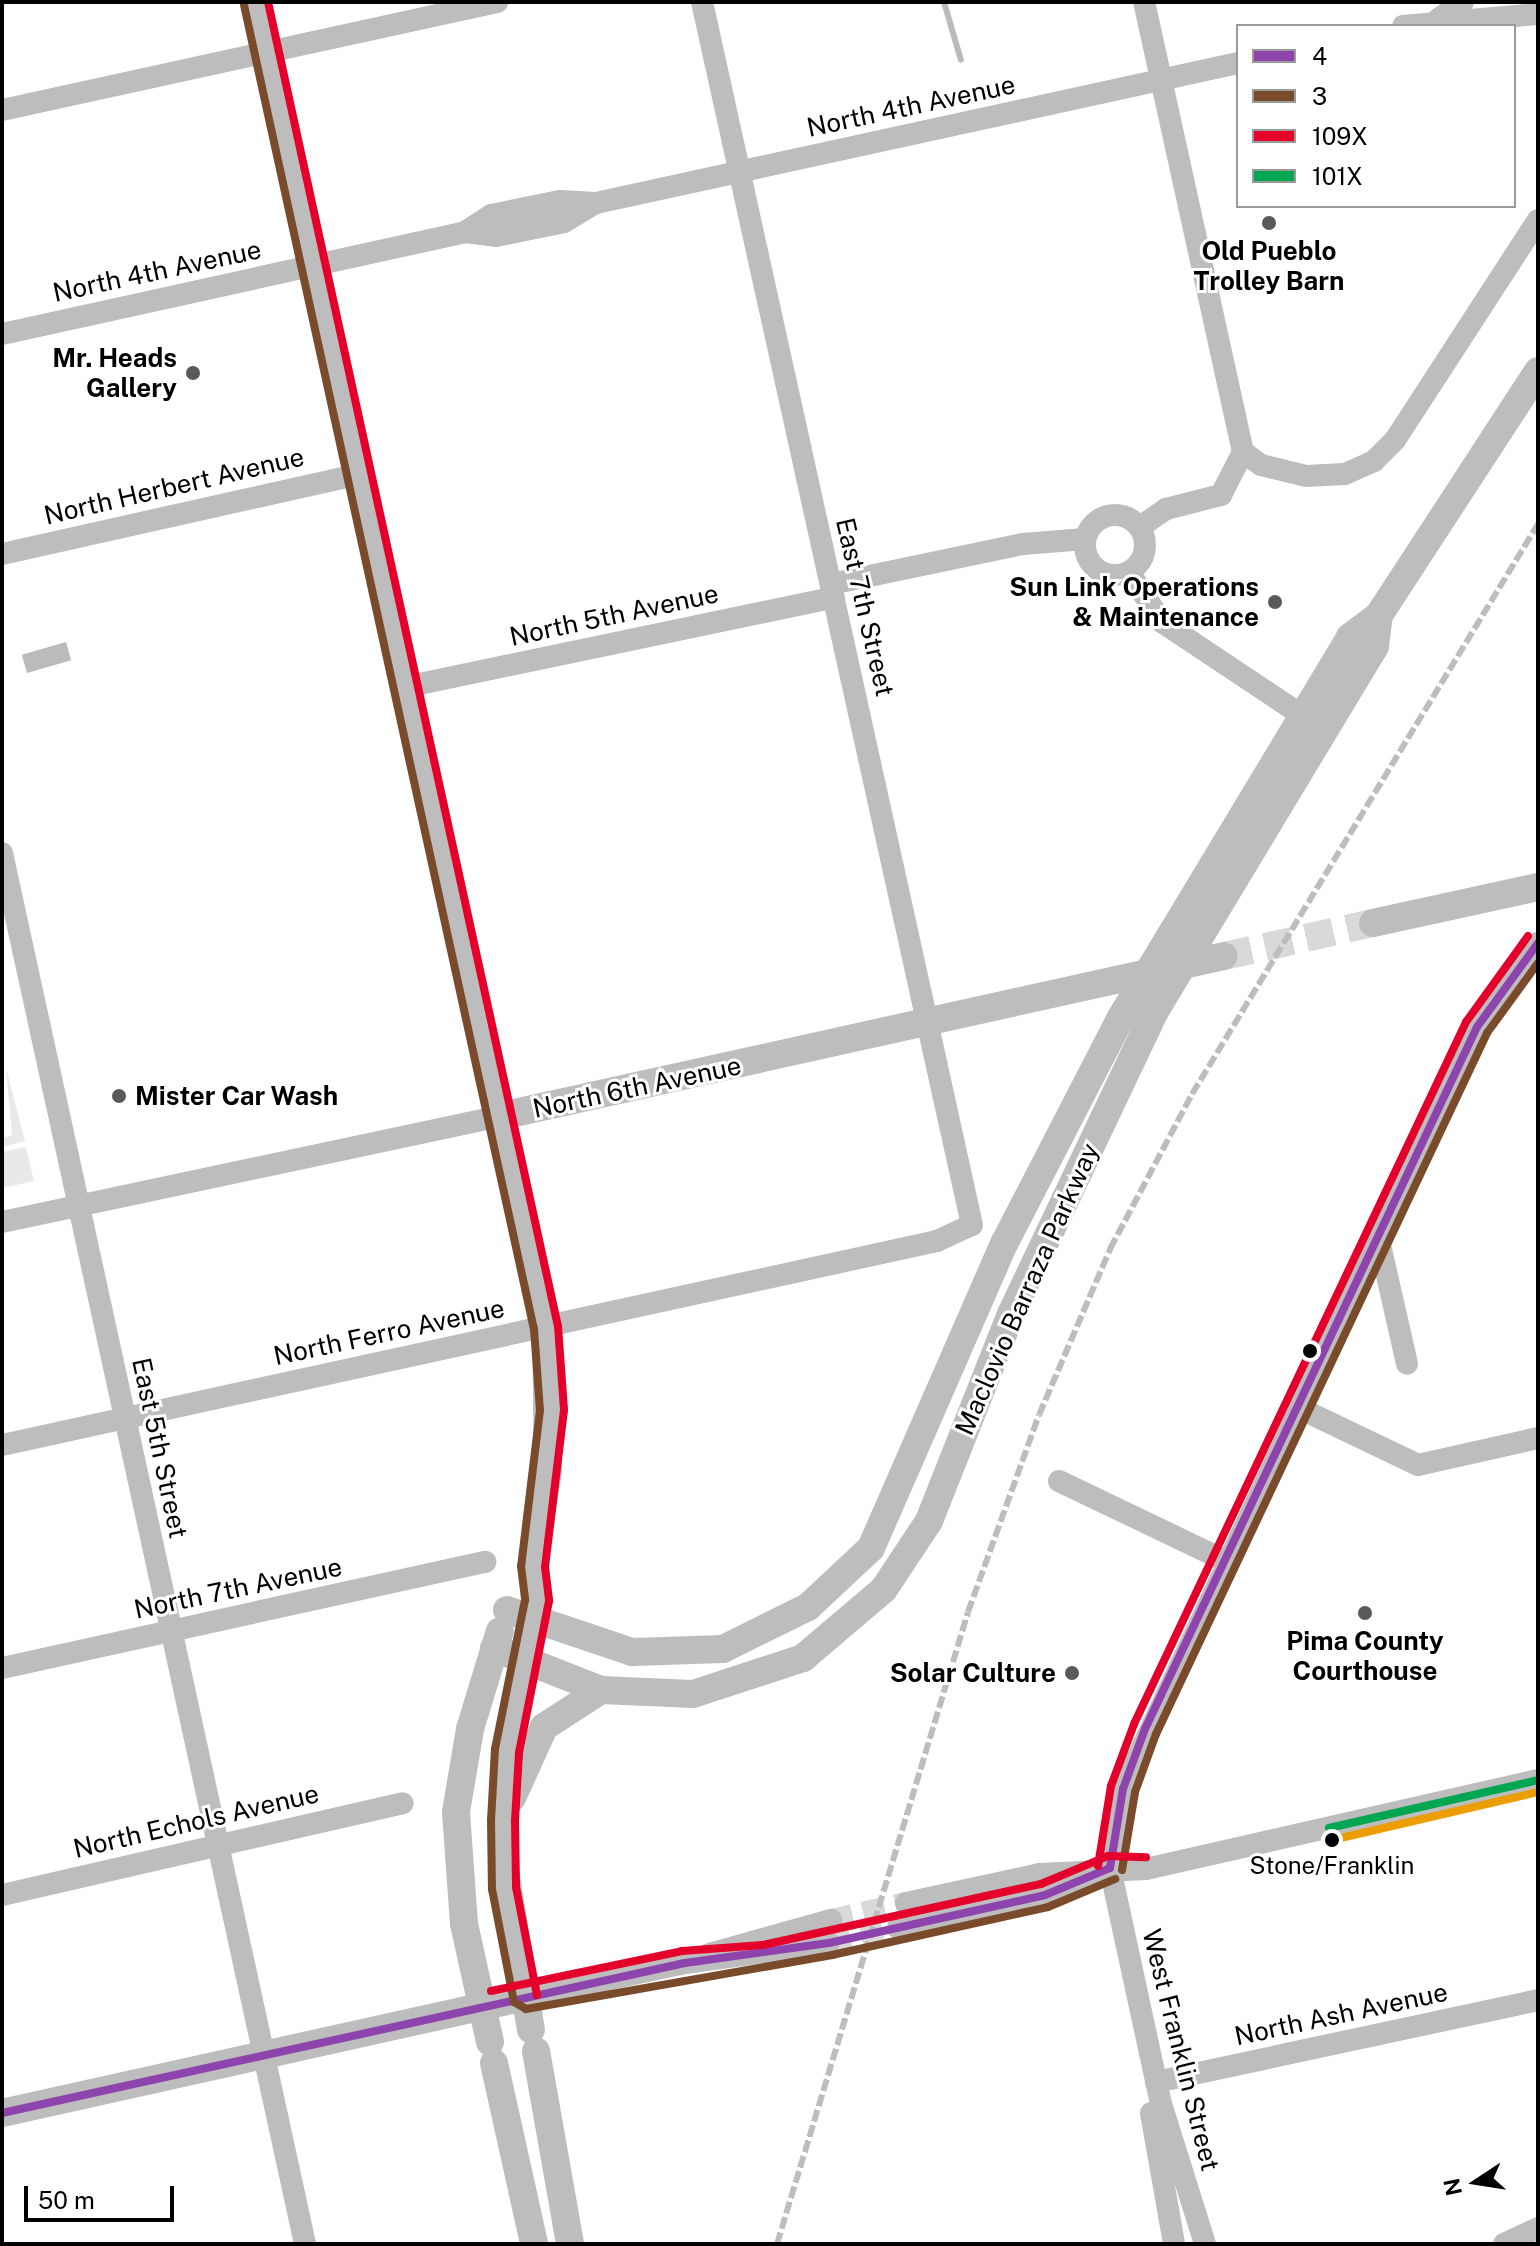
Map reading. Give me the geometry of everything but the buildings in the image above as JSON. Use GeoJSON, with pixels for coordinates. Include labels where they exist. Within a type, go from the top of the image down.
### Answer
{"type":"FeatureCollection","features":[{"type":"Feature","properties":{"kind":"main road"},"geometry":{"type":"LineString","coordinates":[[256,2],[546,1327],[552,1410],[533,1567],[520,1614],[524,1660],[503,1821],[504,1888],[570,2244]]}},
{"type":"Feature","properties":{"kind":"main road","name":"Maclovio Barraza Parkway"},"geometry":{"type":"LineString","coordinates":[[520,1614],[632,1652],[723,1649],[808,1607],[856,1566],[885,1527],[1005,1242],[1120,1019],[1174,924],[1350,637],[1379,615],[1538,371]]}},
{"type":"Feature","properties":{"kind":"main road","name":"Maclovio Barraza Parkway"},"geometry":{"type":"LineString","coordinates":[[494,1648],[601,1690],[693,1694],[762,1677],[803,1658],[884,1589],[929,1521],[1011,1314],[1155,1011],[1207,917],[1375,646],[1379,615]]}},
{"type":"Feature","properties":{"kind":"main road"},"geometry":{"type":"LineString","coordinates":[[1373,923],[1538,887]]}},
{"type":"Feature","properties":{"kind":"main road","name":"North 6th Avenue"},"geometry":{"type":"LineString","coordinates":[[501,1116],[1224,956]]}},
{"type":"Feature","properties":{"kind":"main road"},"geometry":{"type":"LineString","coordinates":[[520,1614],[494,1648],[470,1729],[456,1812],[457,1880],[534,2244]]}},
{"type":"Feature","properties":{"kind":"main road"},"geometry":{"type":"LineString","coordinates":[[503,1821],[544,1727],[601,1690]]}},
{"type":"Feature","properties":{"kind":"main road"},"geometry":{"type":"LineString","coordinates":[[2,2113],[525,1997]]}},
{"type":"Feature","properties":{"kind":"street"},"geometry":{"type":"LineString","coordinates":[[2,110],[497,2]]}},
{"type":"Feature","properties":{"kind":"street","name":"East 7th Street"},"geometry":{"type":"LineString","coordinates":[[702,2],[972,1225]]}},
{"type":"Feature","properties":{"kind":"street"},"geometry":{"type":"LineString","coordinates":[[1140,527],[1166,509],[1221,495],[1243,452],[1144,2]]}},
{"type":"Feature","properties":{"kind":"street"},"geometry":{"type":"LineString","coordinates":[[1438,19],[1463,2]]}},
{"type":"Feature","properties":{"kind":"street"},"geometry":{"type":"LineString","coordinates":[[1413,24],[1438,19],[1497,22],[1538,14]]}},
{"type":"Feature","properties":{"kind":"street","name":"North 4th Avenue"},"geometry":{"type":"LineString","coordinates":[[2,334],[465,232],[496,236],[564,222],[596,203],[1236,63]]}},
{"type":"Feature","properties":{"kind":"street"},"geometry":{"type":"LineString","coordinates":[[1243,452],[1285,473],[1329,477],[1374,461],[1395,440],[1538,220]]}},
{"type":"Feature","properties":{"kind":"street","name":"North Herbert Avenue"},"geometry":{"type":"LineString","coordinates":[[2,554],[359,474]]}},
{"type":"Feature","properties":{"kind":"street"},"geometry":{"type":"LineString","coordinates":[[1113,514],[1140,527],[1145,547],[1129,572],[1110,575],[1093,566],[1085,539],[1094,522],[1113,514]]}},
{"type":"Feature","properties":{"kind":"street","name":"North 5th Avenue"},"geometry":{"type":"LineString","coordinates":[[405,687],[833,591],[1023,544],[1085,539]]}},
{"type":"Feature","properties":{"kind":"street"},"geometry":{"type":"LineString","coordinates":[[1129,572],[1162,622],[1300,714]]}},
{"type":"Feature","properties":{"kind":"street","name":"East 5th Street"},"geometry":{"type":"LineString","coordinates":[[2,853],[305,2244]]}},
{"type":"Feature","properties":{"kind":"street"},"geometry":{"type":"LineString","coordinates":[[1110,1868],[1132,1760],[1224,1560],[1299,1408],[1477,1027],[1538,943]]}},
{"type":"Feature","properties":{"kind":"street"},"geometry":{"type":"LineString","coordinates":[[1509,979],[1538,972]]}},
{"type":"Feature","properties":{"kind":"street","name":"North 6th Avenue"},"geometry":{"type":"LineString","coordinates":[[2,1222],[501,1116]]}},
{"type":"Feature","properties":{"kind":"street","name":"North Ferro Avenue"},"geometry":{"type":"LineString","coordinates":[[2,1445],[937,1241],[972,1225]]}},
{"type":"Feature","properties":{"kind":"street"},"geometry":{"type":"LineString","coordinates":[[1378,1236],[1407,1364]]}},
{"type":"Feature","properties":{"kind":"street"},"geometry":{"type":"LineString","coordinates":[[1299,1408],[1418,1465],[1538,1438]]}},
{"type":"Feature","properties":{"kind":"street"},"geometry":{"type":"LineString","coordinates":[[1059,1481],[1224,1560]]}},
{"type":"Feature","properties":{"kind":"street","name":"North 7th Avenue"},"geometry":{"type":"LineString","coordinates":[[2,1668],[486,1562]]}},
{"type":"Feature","properties":{"kind":"street"},"geometry":{"type":"LineString","coordinates":[[906,1903],[1040,1874],[1110,1868],[1146,1869],[1538,1780]]}},
{"type":"Feature","properties":{"kind":"street","name":"North Echols Avenue"},"geometry":{"type":"LineString","coordinates":[[2,1895],[403,1803]]}},
{"type":"Feature","properties":{"kind":"street"},"geometry":{"type":"LineString","coordinates":[[898,1928],[1045,1895],[1110,1868]]}},
{"type":"Feature","properties":{"kind":"street","name":"West Franklin Street"},"geometry":{"type":"LineString","coordinates":[[1110,1868],[1156,2082],[1205,2244]]}},
{"type":"Feature","properties":{"kind":"street"},"geometry":{"type":"LineString","coordinates":[[685,1963],[831,1920]]}},
{"type":"Feature","properties":{"kind":"street"},"geometry":{"type":"LineString","coordinates":[[525,1997],[685,1963],[829,1943]]}},
{"type":"Feature","properties":{"kind":"street","name":"North Ash Avenue"},"geometry":{"type":"LineString","coordinates":[[1156,2082],[1538,2000]]}},
{"type":"Feature","properties":{"kind":"street"},"geometry":{"type":"LineString","coordinates":[[1141,2012],[1174,2244]]}},
{"type":"Feature","properties":{"kind":"street"},"geometry":{"type":"LineString","coordinates":[[1504,2244],[1538,2228]]}},
{"type":"Feature","properties":{"kind":"shaded area"},"geometry":{"type":"Polygon","coordinates":[[[66,642],[71,660],[27,673],[22,655],[66,642]]]}},
{"type":"Feature","properties":{"kind":"shaded area"},"geometry":{"type":"Polygon","coordinates":[[[6,1068],[25,1141],[2,1147],[2,1138],[12,1135],[6,1068]]]}},
{"type":"Feature","properties":{"kind":"shaded area"},"geometry":{"type":"Polygon","coordinates":[[[26,1147],[34,1181],[2,1188],[2,1152],[26,1147]]]}},
{"type":"Feature","properties":{"kind":"waterway"},"geometry":{"type":"LineString","coordinates":[[944,2],[961,60]]}},
{"type":"Feature","properties":{"kind":"tunnel"},"geometry":{"type":"LineString","coordinates":[[1224,956],[1373,923]]}},
{"type":"Feature","properties":{"kind":"tunnel"},"geometry":{"type":"LineString","coordinates":[[831,1920],[906,1903]]}},
{"type":"Feature","properties":{"kind":"tunnel"},"geometry":{"type":"LineString","coordinates":[[829,1943],[898,1928]]}},
{"type":"Feature","properties":{"kind":"railway"},"geometry":{"type":"LineString","coordinates":[[777,2244],[968,1612],[1039,1415],[1110,1249],[1192,1094],[1538,524]]}},
{"type":"Feature","properties":{"kind":"transit line","name":"109X"},"geometry":{"type":"LineString","coordinates":[[268,2],[558,1326],[564,1410],[545,1567],[549,1601],[519,1753],[515,1821],[516,1887],[537,1995]]}},
{"type":"Feature","properties":{"kind":"transit line","name":"3"},"geometry":{"type":"LineString","coordinates":[[244,5],[534,1329],[540,1410],[521,1566],[525,1600],[495,1749],[491,1820],[492,1889],[514,2002],[526,2009],[832,1955],[1048,1907],[1115,1879]]}},
{"type":"Feature","properties":{"kind":"transit line","name":"109X"},"geometry":{"type":"LineString","coordinates":[[1098,1866],[1111,1786],[1134,1724],[1466,1022],[1528,936]]}},
{"type":"Feature","properties":{"kind":"transit line","name":"4"},"geometry":{"type":"LineString","coordinates":[[1110,1868],[1123,1789],[1145,1729],[1477,1027],[1538,943]]}},
{"type":"Feature","properties":{"kind":"transit line","name":"3"},"geometry":{"type":"LineString","coordinates":[[1122,1870],[1135,1792],[1156,1734],[1487,1033],[1538,963]]}},
{"type":"Feature","properties":{"kind":"transit line","name":"101X"},"geometry":{"type":"LineString","coordinates":[[1329,1828],[1538,1780]]}},
{"type":"Feature","properties":{"kind":"transit line"},"geometry":{"type":"LineString","coordinates":[[1332,1840],[1538,1792]]}},
{"type":"Feature","properties":{"kind":"transit line","name":"109X"},"geometry":{"type":"LineString","coordinates":[[491,1991],[682,1951],[763,1945],[1041,1884],[1108,1856],[1146,1857]]}},
{"type":"Feature","properties":{"kind":"transit line","name":"4"},"geometry":{"type":"LineString","coordinates":[[2,2113],[685,1963],[829,1943],[1045,1895],[1110,1868]]}},
{"type":"Feature","properties":{"kind":"place","name":"Old Pueblo Trolley Barn"},"geometry":{"type":"Point","coordinates":[1269,223]}},
{"type":"Feature","properties":{"kind":"place","name":"Mr. Heads Gallery"},"geometry":{"type":"Point","coordinates":[193,373]}},
{"type":"Feature","properties":{"kind":"place","name":"Sun Link Operations & Maintenance"},"geometry":{"type":"Point","coordinates":[1275,602]}},
{"type":"Feature","properties":{"kind":"place","name":"Mister Car Wash"},"geometry":{"type":"Point","coordinates":[119,1096]}},
{"type":"Feature","properties":{"kind":"place","name":"Pima County Courthouse"},"geometry":{"type":"Point","coordinates":[1365,1613]}},
{"type":"Feature","properties":{"kind":"place","name":"Solar Culture"},"geometry":{"type":"Point","coordinates":[1072,1673]}},
{"type":"Feature","properties":{"kind":"place","name":"Stone/Franklin"},"geometry":{"type":"Point","coordinates":[1332,1840]}}]}
